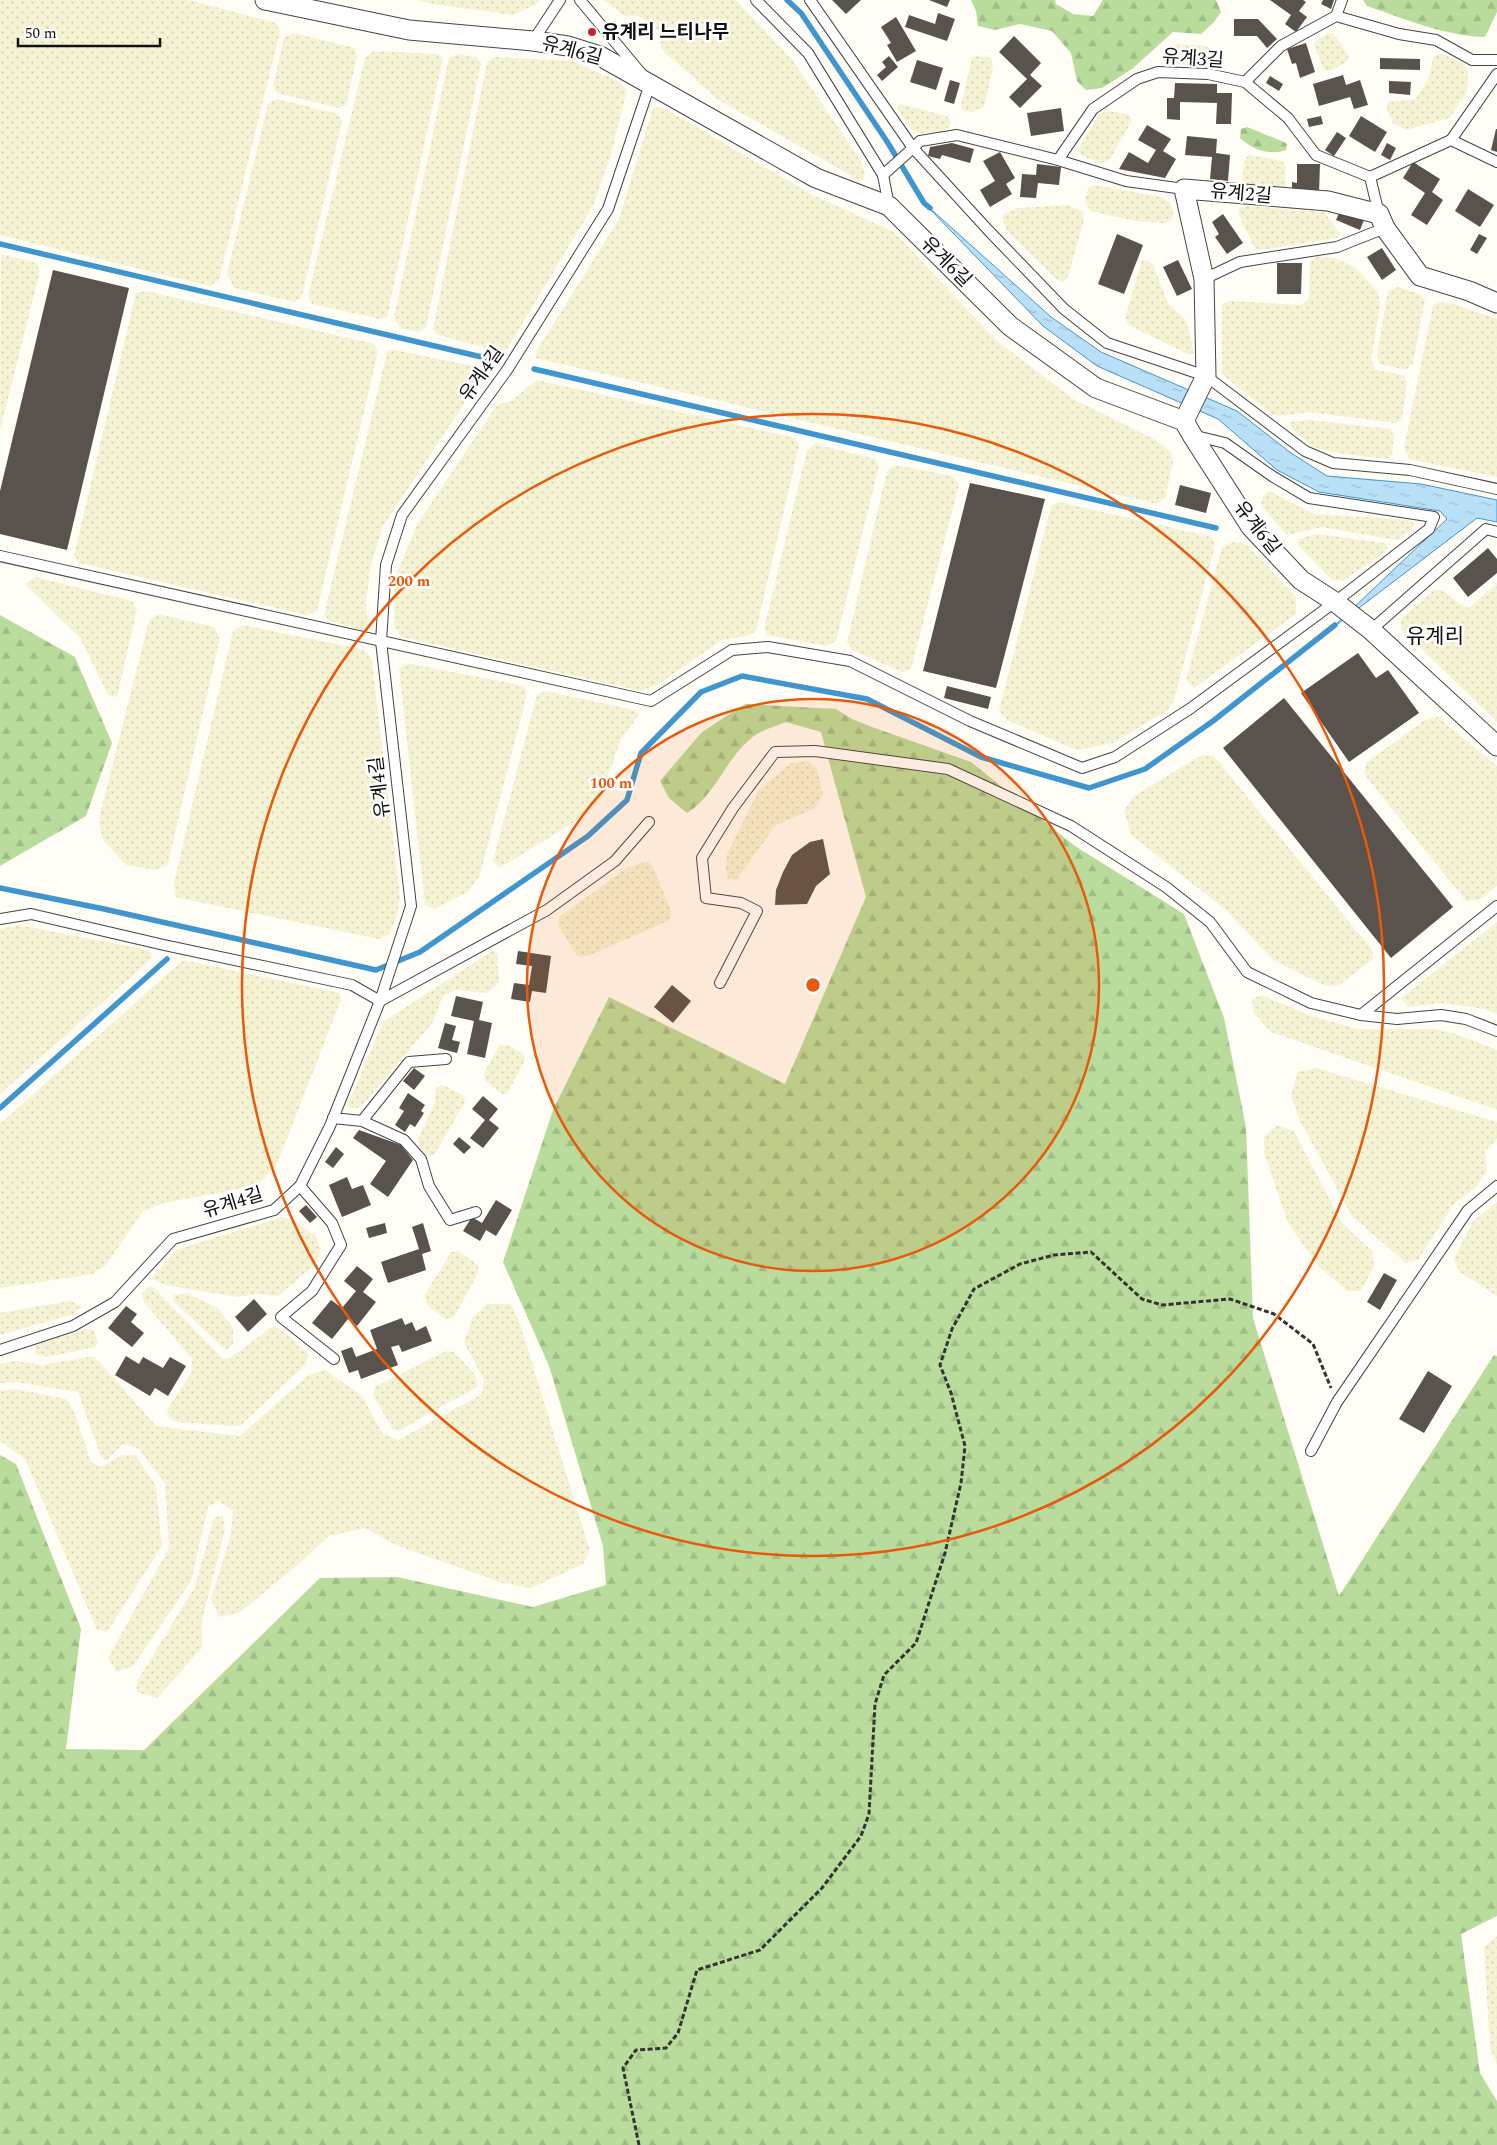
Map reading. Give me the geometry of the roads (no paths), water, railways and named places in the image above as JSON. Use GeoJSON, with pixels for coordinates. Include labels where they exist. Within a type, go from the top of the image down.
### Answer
{"type":"FeatureCollection","features":[{"type":"Feature","properties":{"kind":"street","name":"유계6길"},"geometry":{"type":"LineString","coordinates":[[266,0],[409,30],[533,41],[568,46],[600,56],[816,178],[889,206],[1010,326],[1096,388],[1188,428],[1251,527],[1301,580],[1335,602],[1371,630],[1497,746]]}},
{"type":"Feature","properties":{"kind":"street","name":"유계2길"},"geometry":{"type":"LineString","coordinates":[[1188,428],[1206,376],[1204,279],[1184,189],[1328,201],[1382,221]]}},
{"type":"Feature","properties":{"kind":"street"},"geometry":{"type":"LineString","coordinates":[[1382,221],[1420,276],[1469,291],[1497,303]]}},
{"type":"Feature","properties":{"kind":"lane"},"geometry":{"type":"LineString","coordinates":[[533,41],[560,0]]}},
{"type":"Feature","properties":{"kind":"lane"},"geometry":{"type":"LineString","coordinates":[[580,0],[650,84]]}},
{"type":"Feature","properties":{"kind":"lane"},"geometry":{"type":"LineString","coordinates":[[756,0],[808,53],[883,175],[889,206]]}},
{"type":"Feature","properties":{"kind":"lane"},"geometry":{"type":"LineString","coordinates":[[810,0],[914,148],[988,230],[1064,309],[1107,343],[1206,376],[1305,451],[1333,463],[1410,470],[1497,489]]}},
{"type":"Feature","properties":{"kind":"lane"},"geometry":{"type":"LineString","coordinates":[[1245,82],[1281,46],[1336,16],[1342,0]]}},
{"type":"Feature","properties":{"kind":"lane"},"geometry":{"type":"LineString","coordinates":[[1336,16],[1399,34],[1436,40],[1472,60],[1497,60]]}},
{"type":"Feature","properties":{"kind":"lane","name":"유계3길"},"geometry":{"type":"LineString","coordinates":[[1058,160],[1093,109],[1137,79],[1158,72],[1208,74],[1245,82],[1288,118],[1316,155],[1370,178]]}},
{"type":"Feature","properties":{"kind":"lane"},"geometry":{"type":"LineString","coordinates":[[1204,279],[1240,262],[1337,247],[1382,221],[1370,178],[1450,140],[1497,74]]}},
{"type":"Feature","properties":{"kind":"lane","name":"유계4길"},"geometry":{"type":"LineString","coordinates":[[0,1350],[73,1326],[115,1302],[173,1239],[274,1210],[300,1186],[333,1118],[380,1000],[411,906],[381,641],[386,565],[402,515],[507,370],[608,209],[650,84]]}},
{"type":"Feature","properties":{"kind":"lane"},"geometry":{"type":"LineString","coordinates":[[883,175],[914,148],[920,140],[957,135],[1058,160],[1126,181],[1184,189]]}},
{"type":"Feature","properties":{"kind":"lane"},"geometry":{"type":"LineString","coordinates":[[1450,140],[1497,162]]}},
{"type":"Feature","properties":{"kind":"lane"},"geometry":{"type":"LineString","coordinates":[[0,556],[651,701],[732,650],[768,647],[850,661],[970,721],[1082,768],[1115,758],[1190,708],[1335,602],[1429,529],[1434,518],[1309,498],[1272,476],[1225,443],[1188,428]]}},
{"type":"Feature","properties":{"kind":"lane"},"geometry":{"type":"LineString","coordinates":[[1371,630],[1486,529],[1497,532]]}},
{"type":"Feature","properties":{"kind":"lane"},"geometry":{"type":"LineString","coordinates":[[720,983],[756,911],[741,903],[706,898],[702,858],[733,808],[775,752],[815,752],[948,769],[1071,826],[1166,887],[1210,922],[1247,972],[1311,1003],[1362,1015],[1397,1019],[1442,1015],[1466,1019],[1497,1031]]}},
{"type":"Feature","properties":{"kind":"lane"},"geometry":{"type":"LineString","coordinates":[[0,919],[31,914],[164,945],[352,985],[380,1000],[547,910],[615,861],[649,822]]}},
{"type":"Feature","properties":{"kind":"lane"},"geometry":{"type":"LineString","coordinates":[[1362,1015],[1497,906]]}},
{"type":"Feature","properties":{"kind":"lane"},"geometry":{"type":"LineString","coordinates":[[362,1121],[409,1062],[446,1059]]}},
{"type":"Feature","properties":{"kind":"lane"},"geometry":{"type":"LineString","coordinates":[[333,1118],[362,1121],[404,1140],[421,1159],[429,1186],[450,1220],[476,1212]]}},
{"type":"Feature","properties":{"kind":"lane"},"geometry":{"type":"LineString","coordinates":[[300,1186],[332,1223],[341,1245],[312,1291],[281,1317],[334,1359]]}},
{"type":"Feature","properties":{"kind":"lane"},"geometry":{"type":"LineString","coordinates":[[1311,1451],[1337,1402],[1468,1210],[1497,1186]]}},
{"type":"Feature","properties":{"kind":"water"},"geometry":{"type":"Polygon","coordinates":[[[924,203],[1051,317],[1101,352],[1237,411],[1291,453],[1327,476],[1421,484],[1497,500],[1497,522],[1477,518],[1330,630],[1447,519],[1440,511],[1319,492],[1277,470],[1218,419],[1097,366],[1043,326],[924,203]]]}},
{"type":"Feature","properties":{"kind":"waterway"},"geometry":{"type":"LineString","coordinates":[[787,0],[801,13],[888,143],[924,203],[930,208]]}},
{"type":"Feature","properties":{"kind":"waterway"},"geometry":{"type":"LineString","coordinates":[[0,244],[486,358]]}},
{"type":"Feature","properties":{"kind":"waterway"},"geometry":{"type":"LineString","coordinates":[[534,369],[1216,528]]}},
{"type":"Feature","properties":{"kind":"waterway"},"geometry":{"type":"LineString","coordinates":[[0,888],[104,909],[376,970],[420,952],[588,836],[627,800],[641,753],[701,692],[742,676],[867,699],[981,757],[1089,788],[1145,769],[1213,721],[1335,625]]}},
{"type":"Feature","properties":{"kind":"waterway"},"geometry":{"type":"LineString","coordinates":[[0,1108],[167,959]]}},
{"type":"Feature","properties":{"kind":"place","name":"유계리 느티나무"},"geometry":{"type":"Point","coordinates":[592,32]}},
{"type":"Feature","properties":{"kind":"district","name":"유계리"},"geometry":{"type":"Point","coordinates":[1435,637]}}]}
